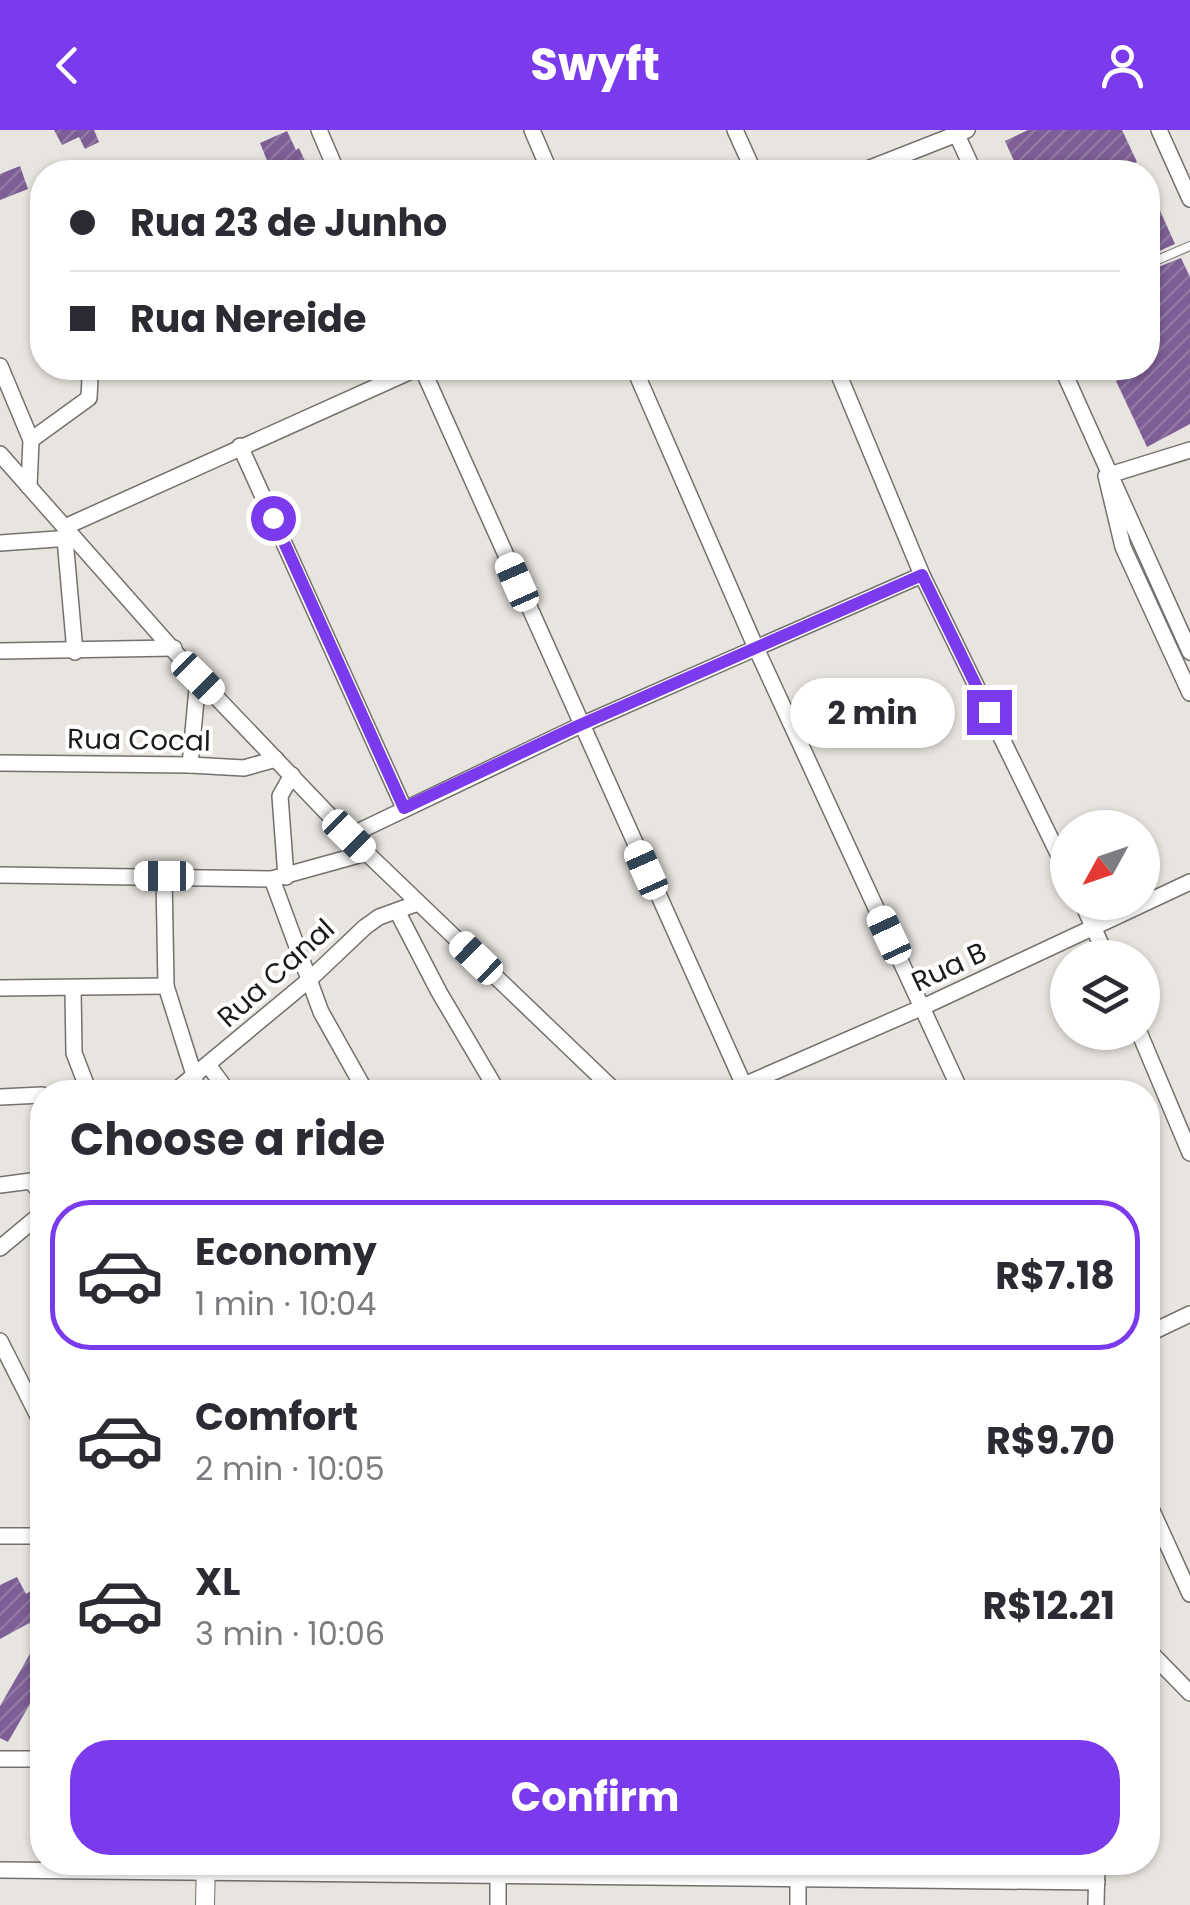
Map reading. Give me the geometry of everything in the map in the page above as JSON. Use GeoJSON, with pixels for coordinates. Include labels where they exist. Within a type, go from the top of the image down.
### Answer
{"type":"FeatureCollection","features":[{"type":"Feature","properties":{"kind":"street"},"geometry":{"type":"LineString","coordinates":[[319,130],[332,160]]}},
{"type":"Feature","properties":{"kind":"street"},"geometry":{"type":"LineString","coordinates":[[532,130],[545,160]]}},
{"type":"Feature","properties":{"kind":"street"},"geometry":{"type":"LineString","coordinates":[[735,130],[749,160]]}},
{"type":"Feature","properties":{"kind":"street"},"geometry":{"type":"LineString","coordinates":[[1159,130],[1190,199]]}},
{"type":"Feature","properties":{"kind":"street"},"geometry":{"type":"LineString","coordinates":[[891,160],[962,132],[970,160]]}},
{"type":"Feature","properties":{"kind":"street"},"geometry":{"type":"LineString","coordinates":[[0,366],[31,440],[29,487]]}},
{"type":"Feature","properties":{"kind":"street"},"geometry":{"type":"LineString","coordinates":[[31,440],[89,398],[90,380]]}},
{"type":"Feature","properties":{"kind":"street"},"geometry":{"type":"LineString","coordinates":[[0,543],[69,534],[240,446],[392,380]]}},
{"type":"Feature","properties":{"kind":"street"},"geometry":{"type":"LineString","coordinates":[[425,380],[736,1080]]}},
{"type":"Feature","properties":{"kind":"street"},"geometry":{"type":"LineString","coordinates":[[639,380],[756,648],[955,1080]]}},
{"type":"Feature","properties":{"kind":"street"},"geometry":{"type":"LineString","coordinates":[[841,380],[922,575],[1050,837]]}},
{"type":"Feature","properties":{"kind":"street"},"geometry":{"type":"LineString","coordinates":[[1067,380],[1190,652]]}},
{"type":"Feature","properties":{"kind":"street"},"geometry":{"type":"LineString","coordinates":[[240,446],[404,808]]}},
{"type":"Feature","properties":{"kind":"street"},"geometry":{"type":"LineString","coordinates":[[1109,474],[1190,450]]}},
{"type":"Feature","properties":{"kind":"street"},"geometry":{"type":"LineString","coordinates":[[0,454],[198,678],[349,836],[603,1080]]}},
{"type":"Feature","properties":{"kind":"street"},"geometry":{"type":"LineString","coordinates":[[1109,474],[1123,547],[1190,692]]}},
{"type":"Feature","properties":{"kind":"street"},"geometry":{"type":"LineString","coordinates":[[69,534],[75,652]]}},
{"type":"Feature","properties":{"kind":"street"},"geometry":{"type":"LineString","coordinates":[[349,836],[580,725],[922,575]]}},
{"type":"Feature","properties":{"kind":"street"},"geometry":{"type":"LineString","coordinates":[[0,651],[174,648]]}},
{"type":"Feature","properties":{"kind":"street"},"geometry":{"type":"LineString","coordinates":[[190,764],[198,678]]}},
{"type":"Feature","properties":{"kind":"street","name":"Rua Cocal"},"geometry":{"type":"LineString","coordinates":[[0,763],[244,768],[276,759]]}},
{"type":"Feature","properties":{"kind":"street"},"geometry":{"type":"LineString","coordinates":[[292,775],[280,796],[279,878],[321,1012],[359,1080]]}},
{"type":"Feature","properties":{"kind":"street"},"geometry":{"type":"LineString","coordinates":[[0,875],[279,878],[366,853]]}},
{"type":"Feature","properties":{"kind":"street"},"geometry":{"type":"LineString","coordinates":[[164,876],[166,986],[194,1078]]}},
{"type":"Feature","properties":{"kind":"street","name":"Rua B"},"geometry":{"type":"LineString","coordinates":[[762,1080],[1190,882]]}},
{"type":"Feature","properties":{"kind":"street","name":"Rua Canal"},"geometry":{"type":"LineString","coordinates":[[191,1080],[310,980],[365,927],[379,917],[418,902]]}},
{"type":"Feature","properties":{"kind":"street"},"geometry":{"type":"LineString","coordinates":[[397,911],[491,1080]]}},
{"type":"Feature","properties":{"kind":"street"},"geometry":{"type":"LineString","coordinates":[[1091,920],[1099,940]]}},
{"type":"Feature","properties":{"kind":"street"},"geometry":{"type":"LineString","coordinates":[[0,988],[166,986]]}},
{"type":"Feature","properties":{"kind":"street"},"geometry":{"type":"LineString","coordinates":[[73,990],[74,1053],[84,1080]]}},
{"type":"Feature","properties":{"kind":"street"},"geometry":{"type":"LineString","coordinates":[[1147,1050],[1159,1080]]}},
{"type":"Feature","properties":{"kind":"street"},"geometry":{"type":"LineString","coordinates":[[209,1066],[219,1080]]}},
{"type":"Feature","properties":{"kind":"street"},"geometry":{"type":"LineString","coordinates":[[1160,1082],[1190,1153]]}},
{"type":"Feature","properties":{"kind":"street"},"geometry":{"type":"LineString","coordinates":[[0,1097],[30,1096]]}},
{"type":"Feature","properties":{"kind":"street"},"geometry":{"type":"LineString","coordinates":[[0,1185],[30,1181]]}},
{"type":"Feature","properties":{"kind":"street"},"geometry":{"type":"LineString","coordinates":[[0,1248],[30,1226]]}},
{"type":"Feature","properties":{"kind":"street"},"geometry":{"type":"LineString","coordinates":[[1160,1328],[1190,1314]]}},
{"type":"Feature","properties":{"kind":"street"},"geometry":{"type":"LineString","coordinates":[[0,1341],[30,1400]]}},
{"type":"Feature","properties":{"kind":"street"},"geometry":{"type":"LineString","coordinates":[[1160,1528],[1190,1594]]}},
{"type":"Feature","properties":{"kind":"street"},"geometry":{"type":"LineString","coordinates":[[0,1536],[30,1536]]}},
{"type":"Feature","properties":{"kind":"street"},"geometry":{"type":"LineString","coordinates":[[1160,1663],[1190,1694]]}},
{"type":"Feature","properties":{"kind":"street"},"geometry":{"type":"LineString","coordinates":[[0,1759],[30,1759]]}},
{"type":"Feature","properties":{"kind":"street"},"geometry":{"type":"LineString","coordinates":[[0,1870],[30,1870]]}},
{"type":"Feature","properties":{"kind":"street"},"geometry":{"type":"LineString","coordinates":[[205,1905],[206,1875]]}},
{"type":"Feature","properties":{"kind":"street"},"geometry":{"type":"LineString","coordinates":[[498,1875],[498,1905]]}},
{"type":"Feature","properties":{"kind":"street"},"geometry":{"type":"LineString","coordinates":[[798,1875],[798,1905]]}},
{"type":"Feature","properties":{"kind":"street"},"geometry":{"type":"LineString","coordinates":[[923,1875],[1097,1882]]}},
{"type":"Feature","properties":{"kind":"street"},"geometry":{"type":"LineString","coordinates":[[1096,1905],[1097,1875]]}},
{"type":"Feature","properties":{"kind":"lane"},"geometry":{"type":"LineString","coordinates":[[1160,259],[1190,246]]}},
{"type":"Feature","properties":{"kind":"building"},"geometry":{"type":"Polygon","coordinates":[[[54,130],[94,130],[99,142],[85,149],[79,137],[62,145],[54,130]]]}},
{"type":"Feature","properties":{"kind":"building"},"geometry":{"type":"Polygon","coordinates":[[[1028,130],[1122,130],[1136,160],[1014,160],[1005,141],[1028,130]]]}},
{"type":"Feature","properties":{"kind":"building"},"geometry":{"type":"Polygon","coordinates":[[[287,131],[305,160],[267,160],[260,143],[287,131]]]}},
{"type":"Feature","properties":{"kind":"building"},"geometry":{"type":"Polygon","coordinates":[[[20,166],[28,189],[0,200],[0,174],[20,166]]]}},
{"type":"Feature","properties":{"kind":"building"},"geometry":{"type":"Polygon","coordinates":[[[1160,211],[1175,244],[1160,251],[1160,211]]]}},
{"type":"Feature","properties":{"kind":"building"},"geometry":{"type":"Polygon","coordinates":[[[1181,258],[1190,277],[1190,424],[1147,447],[1116,381],[1160,380],[1160,266],[1181,258]]]}},
{"type":"Feature","properties":{"kind":"building"},"geometry":{"type":"Polygon","coordinates":[[[17,1577],[26,1594],[30,1592],[30,1623],[0,1639],[0,1585],[17,1577]]]}},
{"type":"Feature","properties":{"kind":"building"},"geometry":{"type":"Polygon","coordinates":[[[30,1654],[30,1704],[8,1742],[0,1738],[0,1706],[30,1654]]]}},
{"type":"Feature","properties":{"kind":"route"},"geometry":{"type":"LineString","coordinates":[[273,518],[404,808],[580,725],[922,575],[989,712]]}}]}
